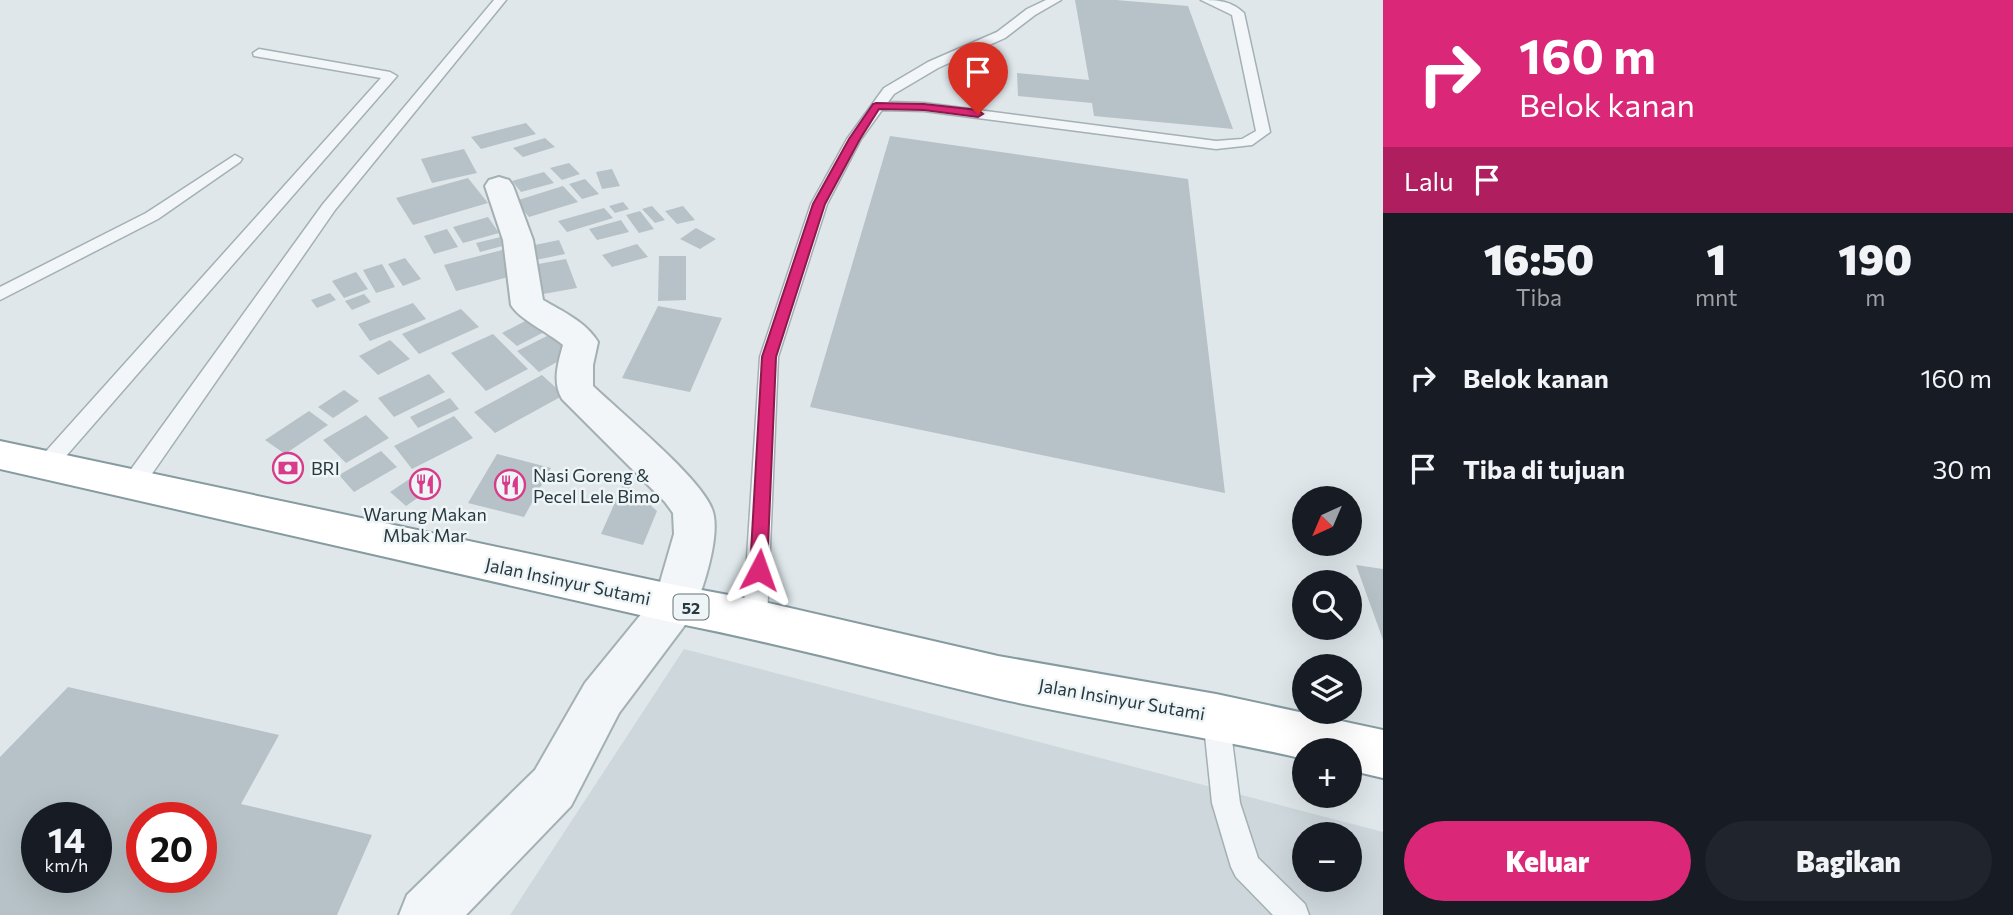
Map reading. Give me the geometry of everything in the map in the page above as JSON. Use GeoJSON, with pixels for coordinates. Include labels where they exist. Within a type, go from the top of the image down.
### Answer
{"type":"FeatureCollection","features":[{"type":"Feature","properties":{"kind":"highway","name":"Jalan Insinyur Sutami"},"geometry":{"type":"LineString","coordinates":[[0,455],[675,604],[755,619],[998,677],[1216,716],[1383,754]]}},
{"type":"Feature","properties":{"kind":"street"},"geometry":{"type":"LineString","coordinates":[[427,915],[553,788],[603,698],[675,604],[695,534],[693,510],[679,491],[575,390],[575,365],[581,342],[558,323],[527,304],[517,240],[499,186]]}},
{"type":"Feature","properties":{"kind":"lane"},"geometry":{"type":"LineString","coordinates":[[46,465],[410,79],[500,0]]}},
{"type":"Feature","properties":{"kind":"lane"},"geometry":{"type":"LineString","coordinates":[[755,619],[769,357],[819,204],[854,139],[889,91],[933,65],[1001,35],[1031,12],[1055,0]]}},
{"type":"Feature","properties":{"kind":"lane"},"geometry":{"type":"LineString","coordinates":[[876,106],[924,107],[1216,145],[1255,140],[1263,132],[1238,13],[1226,5],[1207,0]]}},
{"type":"Feature","properties":{"kind":"lane"},"geometry":{"type":"LineString","coordinates":[[259,53],[410,79]]}},
{"type":"Feature","properties":{"kind":"lane"},"geometry":{"type":"LineString","coordinates":[[132,485],[329,207],[410,79]]}},
{"type":"Feature","properties":{"kind":"lane"},"geometry":{"type":"LineString","coordinates":[[0,294],[152,216],[235,159]]}},
{"type":"Feature","properties":{"kind":"lane"},"geometry":{"type":"LineString","coordinates":[[1216,716],[1226,803],[1246,867],[1294,915]]}},
{"type":"Feature","properties":{"kind":"shaded area"},"geometry":{"type":"Polygon","coordinates":[[[684,649],[1345,822],[1292,822],[1292,892],[1362,892],[1362,827],[1383,832],[1383,915],[510,915],[684,649]]]}},
{"type":"Feature","properties":{"kind":"building"},"geometry":{"type":"Polygon","coordinates":[[[1075,0],[1116,0],[1188,6],[1233,129],[1094,116],[1092,103],[1018,96],[1017,73],[1089,80],[1075,0]]]}},
{"type":"Feature","properties":{"kind":"building"},"geometry":{"type":"Polygon","coordinates":[[[526,123],[536,134],[481,149],[471,137],[526,123]]]}},
{"type":"Feature","properties":{"kind":"building"},"geometry":{"type":"Polygon","coordinates":[[[890,136],[1188,179],[1225,493],[810,407],[890,136]]]}},
{"type":"Feature","properties":{"kind":"building"},"geometry":{"type":"Polygon","coordinates":[[[545,138],[555,147],[523,157],[513,148],[545,138]]]}},
{"type":"Feature","properties":{"kind":"building"},"geometry":{"type":"Polygon","coordinates":[[[464,149],[477,173],[432,183],[421,159],[464,149]]]}},
{"type":"Feature","properties":{"kind":"building"},"geometry":{"type":"Polygon","coordinates":[[[569,163],[580,174],[562,180],[550,168],[569,163]]]}},
{"type":"Feature","properties":{"kind":"building"},"geometry":{"type":"Polygon","coordinates":[[[612,169],[620,186],[602,189],[596,172],[612,169]]]}},
{"type":"Feature","properties":{"kind":"building"},"geometry":{"type":"Polygon","coordinates":[[[544,172],[554,183],[521,192],[512,181],[544,172]]]}},
{"type":"Feature","properties":{"kind":"building"},"geometry":{"type":"Polygon","coordinates":[[[468,178],[488,203],[413,225],[396,198],[468,178]]]}},
{"type":"Feature","properties":{"kind":"building"},"geometry":{"type":"Polygon","coordinates":[[[585,179],[599,194],[582,199],[569,184],[585,179]]]}},
{"type":"Feature","properties":{"kind":"building"},"geometry":{"type":"Polygon","coordinates":[[[563,186],[578,202],[529,217],[515,201],[563,186]]]}},
{"type":"Feature","properties":{"kind":"building"},"geometry":{"type":"Polygon","coordinates":[[[623,202],[629,209],[615,213],[609,206],[623,202]]]}},
{"type":"Feature","properties":{"kind":"building"},"geometry":{"type":"Polygon","coordinates":[[[652,206],[665,220],[655,223],[642,209],[652,206]]]}},
{"type":"Feature","properties":{"kind":"building"},"geometry":{"type":"Polygon","coordinates":[[[683,206],[695,220],[677,224],[665,211],[683,206]]]}},
{"type":"Feature","properties":{"kind":"building"},"geometry":{"type":"Polygon","coordinates":[[[604,208],[613,218],[567,232],[558,221],[604,208]]]}},
{"type":"Feature","properties":{"kind":"building"},"geometry":{"type":"Polygon","coordinates":[[[640,211],[654,229],[639,233],[626,215],[640,211]]]}},
{"type":"Feature","properties":{"kind":"building"},"geometry":{"type":"Polygon","coordinates":[[[488,217],[499,233],[463,243],[453,227],[488,217]]]}},
{"type":"Feature","properties":{"kind":"building"},"geometry":{"type":"Polygon","coordinates":[[[621,220],[629,232],[597,240],[589,229],[621,220]]]}},
{"type":"Feature","properties":{"kind":"building"},"geometry":{"type":"Polygon","coordinates":[[[696,228],[716,239],[700,249],[680,239],[696,228]]]}},
{"type":"Feature","properties":{"kind":"building"},"geometry":{"type":"Polygon","coordinates":[[[447,229],[458,247],[434,254],[424,236],[447,229]]]}},
{"type":"Feature","properties":{"kind":"building"},"geometry":{"type":"Polygon","coordinates":[[[505,236],[510,244],[480,252],[476,243],[505,236]]]}},
{"type":"Feature","properties":{"kind":"building"},"geometry":{"type":"Polygon","coordinates":[[[559,240],[565,254],[531,261],[525,247],[559,240]]]}},
{"type":"Feature","properties":{"kind":"building"},"geometry":{"type":"Polygon","coordinates":[[[637,244],[648,257],[612,267],[602,255],[637,244]]]}},
{"type":"Feature","properties":{"kind":"building"},"geometry":{"type":"Polygon","coordinates":[[[506,249],[519,274],[456,291],[444,265],[506,249]]]}},
{"type":"Feature","properties":{"kind":"building"},"geometry":{"type":"Polygon","coordinates":[[[659,256],[686,256],[686,300],[658,301],[659,256]]]}},
{"type":"Feature","properties":{"kind":"building"},"geometry":{"type":"Polygon","coordinates":[[[405,258],[421,279],[403,286],[388,264],[405,258]]]}},
{"type":"Feature","properties":{"kind":"building"},"geometry":{"type":"Polygon","coordinates":[[[566,259],[577,288],[543,294],[533,265],[566,259]]]}},
{"type":"Feature","properties":{"kind":"building"},"geometry":{"type":"Polygon","coordinates":[[[382,264],[395,287],[376,293],[363,270],[382,264]]]}},
{"type":"Feature","properties":{"kind":"building"},"geometry":{"type":"Polygon","coordinates":[[[356,272],[368,289],[344,298],[332,281],[356,272]]]}},
{"type":"Feature","properties":{"kind":"building"},"geometry":{"type":"Polygon","coordinates":[[[330,293],[336,300],[317,308],[311,300],[330,293]]]}},
{"type":"Feature","properties":{"kind":"building"},"geometry":{"type":"Polygon","coordinates":[[[364,294],[371,302],[352,310],[345,301],[364,294]]]}},
{"type":"Feature","properties":{"kind":"building"},"geometry":{"type":"Polygon","coordinates":[[[413,303],[426,319],[370,341],[358,324],[413,303]]]}},
{"type":"Feature","properties":{"kind":"building"},"geometry":{"type":"Polygon","coordinates":[[[658,306],[722,318],[690,392],[622,378],[658,306]]]}},
{"type":"Feature","properties":{"kind":"building"},"geometry":{"type":"Polygon","coordinates":[[[461,309],[479,327],[419,354],[402,334],[461,309]]]}},
{"type":"Feature","properties":{"kind":"building"},"geometry":{"type":"Polygon","coordinates":[[[533,317],[548,330],[517,346],[502,333],[533,317]]]}},
{"type":"Feature","properties":{"kind":"building"},"geometry":{"type":"Polygon","coordinates":[[[553,333],[575,352],[539,372],[517,351],[553,333]]]}},
{"type":"Feature","properties":{"kind":"building"},"geometry":{"type":"Polygon","coordinates":[[[493,334],[528,369],[486,391],[451,353],[493,334]]]}},
{"type":"Feature","properties":{"kind":"building"},"geometry":{"type":"Polygon","coordinates":[[[390,340],[410,359],[378,375],[359,356],[390,340]]]}},
{"type":"Feature","properties":{"kind":"building"},"geometry":{"type":"Polygon","coordinates":[[[429,374],[445,392],[394,417],[378,398],[429,374]]]}},
{"type":"Feature","properties":{"kind":"building"},"geometry":{"type":"Polygon","coordinates":[[[542,375],[564,395],[495,433],[474,412],[542,375]]]}},
{"type":"Feature","properties":{"kind":"building"},"geometry":{"type":"Polygon","coordinates":[[[344,390],[359,401],[333,418],[318,407],[344,390]]]}},
{"type":"Feature","properties":{"kind":"building"},"geometry":{"type":"Polygon","coordinates":[[[450,398],[459,409],[418,428],[410,417],[450,398]]]}},
{"type":"Feature","properties":{"kind":"building"},"geometry":{"type":"Polygon","coordinates":[[[309,411],[328,425],[285,454],[265,440],[309,411]]]}},
{"type":"Feature","properties":{"kind":"building"},"geometry":{"type":"Polygon","coordinates":[[[366,415],[389,438],[346,463],[323,440],[366,415]]]}},
{"type":"Feature","properties":{"kind":"building"},"geometry":{"type":"Polygon","coordinates":[[[454,416],[473,438],[412,469],[394,446],[454,416]]]}},
{"type":"Feature","properties":{"kind":"building"},"geometry":{"type":"Polygon","coordinates":[[[381,451],[397,467],[354,492],[339,475],[381,451]]]}},
{"type":"Feature","properties":{"kind":"building","name":"Nasi Goreng & Pecel Lele Bimo"},"geometry":{"type":"Polygon","coordinates":[[[497,454],[551,468],[524,517],[468,503],[497,454]]]}},
{"type":"Feature","properties":{"kind":"building"},"geometry":{"type":"Polygon","coordinates":[[[426,468],[442,481],[406,506],[390,492],[426,468]]]}},
{"type":"Feature","properties":{"kind":"building"},"geometry":{"type":"Polygon","coordinates":[[[624,482],[657,511],[643,545],[601,534],[624,482]]]}},
{"type":"Feature","properties":{"kind":"building"},"geometry":{"type":"Polygon","coordinates":[[[1356,565],[1383,569],[1383,640],[1362,582],[1362,570],[1358,570],[1356,565]]]}},
{"type":"Feature","properties":{"kind":"building"},"geometry":{"type":"Polygon","coordinates":[[[68,687],[279,735],[241,804],[372,835],[337,915],[0,915],[0,757],[68,687]]]}},
{"type":"Feature","properties":{"kind":"place","name":"BRI"},"geometry":{"type":"Point","coordinates":[288,468]}},
{"type":"Feature","properties":{"kind":"place","name":"Warung Makan Mbak Mar"},"geometry":{"type":"Point","coordinates":[425,484]}},
{"type":"Feature","properties":{"kind":"place","name":"Nasi Goreng & Pecel Lele Bimo"},"geometry":{"type":"Point","coordinates":[510,485]}},
{"type":"Feature","properties":{"kind":"route"},"geometry":{"type":"LineString","coordinates":[[759,570],[769,357],[819,204],[854,139],[876,106],[924,107],[978,114]]}}]}
